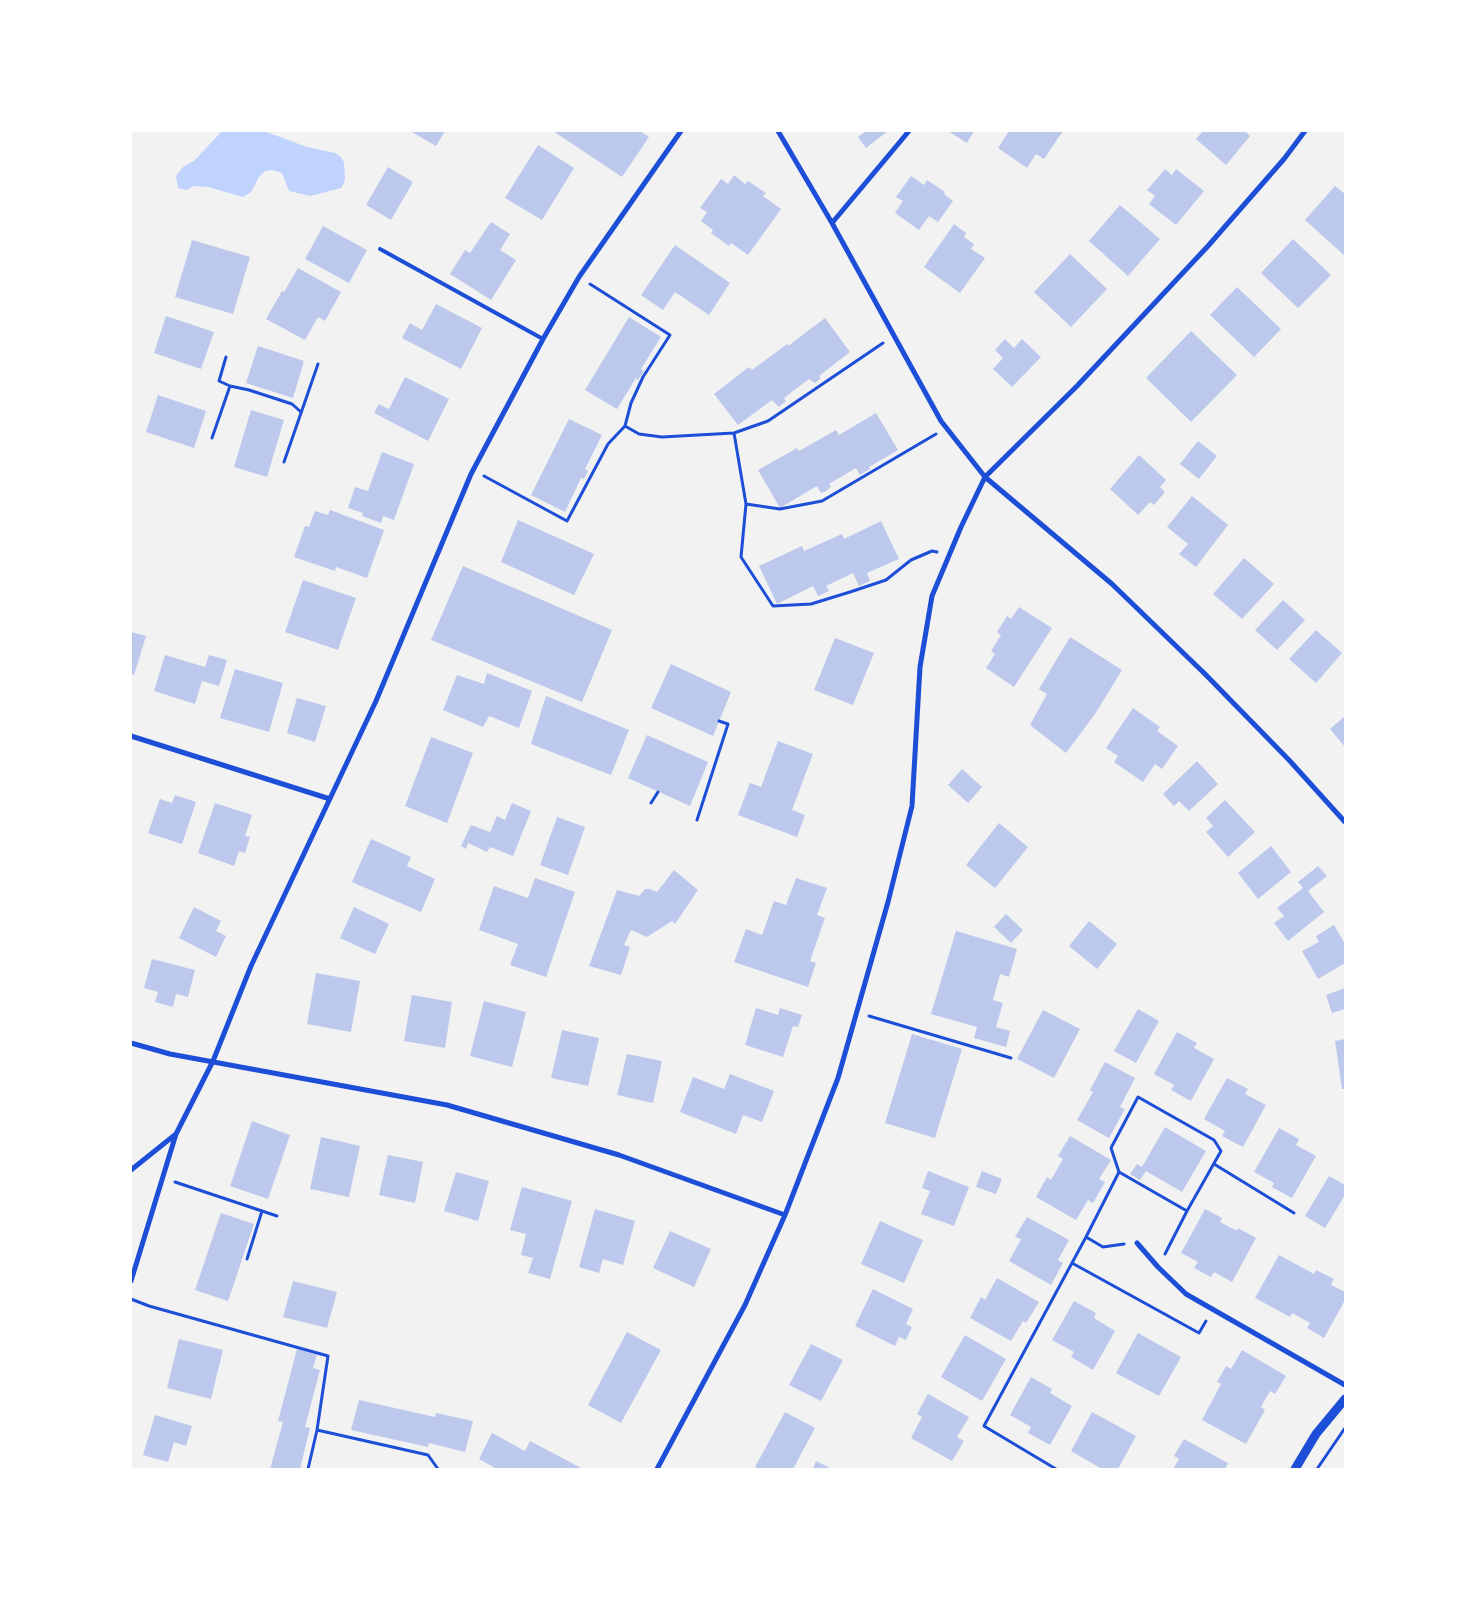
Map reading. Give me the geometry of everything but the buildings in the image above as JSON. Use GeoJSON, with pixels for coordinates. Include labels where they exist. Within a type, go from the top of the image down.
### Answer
{"type":"FeatureCollection","features":[{"type":"Feature","properties":{"kind":"street"},"geometry":{"type":"LineString","coordinates":[[131,1281],[176,1134],[213,1061],[250,966],[376,701],[473,470],[543,338],[579,277],[681,131]]}},
{"type":"Feature","properties":{"kind":"street"},"geometry":{"type":"LineString","coordinates":[[778,131],[832,224],[941,421],[985,477],[1112,584],[1206,674],[1289,760],[1345,822]]}},
{"type":"Feature","properties":{"kind":"street"},"geometry":{"type":"LineString","coordinates":[[832,224],[909,131]]}},
{"type":"Feature","properties":{"kind":"street"},"geometry":{"type":"LineString","coordinates":[[657,1469],[745,1305],[785,1215],[838,1078],[888,902],[912,806],[920,667],[932,596],[985,477],[1077,386],[1208,246],[1284,159],[1305,131]]}},
{"type":"Feature","properties":{"kind":"street"},"geometry":{"type":"LineString","coordinates":[[131,736],[330,798]]}},
{"type":"Feature","properties":{"kind":"street"},"geometry":{"type":"LineString","coordinates":[[131,1043],[170,1054],[447,1105],[619,1155],[785,1215]]}},
{"type":"Feature","properties":{"kind":"street"},"geometry":{"type":"LineString","coordinates":[[131,1170],[176,1134]]}},
{"type":"Feature","properties":{"kind":"street"},"geometry":{"type":"LineString","coordinates":[[1137,1242],[1158,1267],[1186,1294],[1345,1385]]}},
{"type":"Feature","properties":{"kind":"street"},"geometry":{"type":"LineString","coordinates":[[1295,1469],[1316,1434],[1345,1399]]}},
{"type":"Feature","properties":{"kind":"lane"},"geometry":{"type":"LineString","coordinates":[[380,249],[543,338]]}},
{"type":"Feature","properties":{"kind":"path"},"geometry":{"type":"LineString","coordinates":[[473,470],[567,521],[608,444],[625,426],[631,403],[643,378],[670,335],[579,277]]}},
{"type":"Feature","properties":{"kind":"path"},"geometry":{"type":"LineString","coordinates":[[625,426],[639,434],[662,437],[734,433],[768,421],[786,407],[894,336]]}},
{"type":"Feature","properties":{"kind":"path"},"geometry":{"type":"LineString","coordinates":[[226,357],[219,380],[230,386],[292,404],[301,412]]}},
{"type":"Feature","properties":{"kind":"path"},"geometry":{"type":"LineString","coordinates":[[284,462],[318,364]]}},
{"type":"Feature","properties":{"kind":"path"},"geometry":{"type":"LineString","coordinates":[[212,438],[230,386]]}},
{"type":"Feature","properties":{"kind":"path"},"geometry":{"type":"LineString","coordinates":[[746,504],[780,509],[822,501],[947,428]]}},
{"type":"Feature","properties":{"kind":"path"},"geometry":{"type":"LineString","coordinates":[[734,433],[746,504],[742,557],[772,606],[811,604],[827,600],[886,580],[911,560],[932,551],[950,555]]}},
{"type":"Feature","properties":{"kind":"path"},"geometry":{"type":"LineString","coordinates":[[697,820],[728,724],[719,721]]}},
{"type":"Feature","properties":{"kind":"path"},"geometry":{"type":"LineString","coordinates":[[651,803],[658,792]]}},
{"type":"Feature","properties":{"kind":"path"},"geometry":{"type":"LineString","coordinates":[[856,1013],[1011,1058]]}},
{"type":"Feature","properties":{"kind":"path"},"geometry":{"type":"LineString","coordinates":[[1158,1267],[1221,1151],[1214,1140],[1138,1097],[1111,1148],[1119,1172],[1187,1211]]}},
{"type":"Feature","properties":{"kind":"path"},"geometry":{"type":"LineString","coordinates":[[1214,1164],[1294,1213]]}},
{"type":"Feature","properties":{"kind":"path"},"geometry":{"type":"LineString","coordinates":[[1056,1469],[984,1426],[1119,1172]]}},
{"type":"Feature","properties":{"kind":"path"},"geometry":{"type":"LineString","coordinates":[[162,1178],[277,1216]]}},
{"type":"Feature","properties":{"kind":"path"},"geometry":{"type":"LineString","coordinates":[[247,1259],[262,1211]]}},
{"type":"Feature","properties":{"kind":"path"},"geometry":{"type":"LineString","coordinates":[[1086,1237],[1103,1247],[1137,1242]]}},
{"type":"Feature","properties":{"kind":"path"},"geometry":{"type":"LineString","coordinates":[[1072,1263],[1199,1333],[1213,1310]]}},
{"type":"Feature","properties":{"kind":"path"},"geometry":{"type":"LineString","coordinates":[[131,1299],[149,1306],[328,1356],[317,1430],[308,1469]]}},
{"type":"Feature","properties":{"kind":"path"},"geometry":{"type":"LineString","coordinates":[[1317,1469],[1345,1428]]}},
{"type":"Feature","properties":{"kind":"path"},"geometry":{"type":"LineString","coordinates":[[317,1430],[428,1455],[438,1469]]}},
{"type":"Feature","properties":{"kind":"water"},"geometry":{"type":"Polygon","coordinates":[[[222,131],[264,131],[307,147],[335,153],[344,162],[345,178],[343,185],[341,188],[310,196],[289,191],[282,173],[272,170],[265,171],[259,177],[251,192],[243,197],[208,187],[194,186],[186,190],[178,188],[176,176],[183,167],[194,161],[222,131]]]}}]}
